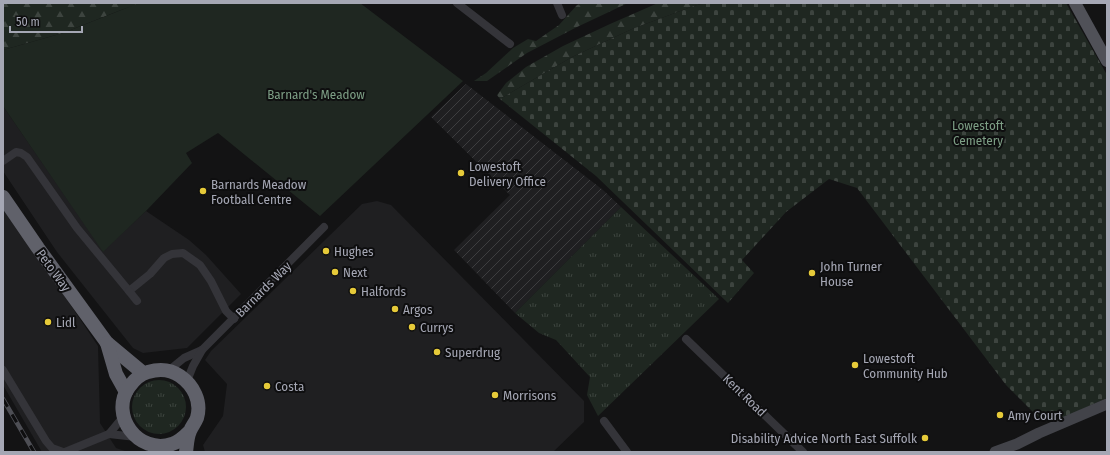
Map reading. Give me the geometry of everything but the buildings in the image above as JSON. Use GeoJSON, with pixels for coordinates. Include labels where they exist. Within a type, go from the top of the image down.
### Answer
{"type":"FeatureCollection","features":[{"type":"Feature","properties":{"kind":"highway","name":"Peto Way"},"geometry":{"type":"LineString","coordinates":[[3,197],[106,343],[144,373]]}},
{"type":"Feature","properties":{"kind":"highway","name":"Peto Way"},"geometry":{"type":"LineString","coordinates":[[106,343],[116,374],[126,392]]}},
{"type":"Feature","properties":{"kind":"highway"},"geometry":{"type":"LineString","coordinates":[[186,452],[190,432],[197,416],[198,405],[196,395],[187,381],[178,374],[168,370],[156,370],[144,373],[133,381],[126,392],[122,404],[123,417],[128,428],[136,437],[144,442],[165,449],[182,439],[190,432]]}},
{"type":"Feature","properties":{"kind":"main road"},"geometry":{"type":"LineString","coordinates":[[1075,3],[1107,61]]}},
{"type":"Feature","properties":{"kind":"street"},"geometry":{"type":"LineString","coordinates":[[457,3],[510,44]]}},
{"type":"Feature","properties":{"kind":"street"},"geometry":{"type":"LineString","coordinates":[[557,3],[562,15]]}},
{"type":"Feature","properties":{"kind":"street"},"geometry":{"type":"LineString","coordinates":[[3,161],[16,152],[21,153],[26,157],[77,228],[137,301]]}},
{"type":"Feature","properties":{"kind":"street","name":"Barnards Way"},"geometry":{"type":"LineString","coordinates":[[187,381],[202,350],[324,228]]}},
{"type":"Feature","properties":{"kind":"street"},"geometry":{"type":"LineString","coordinates":[[129,291],[150,274],[164,258],[172,254],[183,254],[200,265],[212,282],[226,311],[234,319]]}},
{"type":"Feature","properties":{"kind":"street","name":"Kent Road"},"geometry":{"type":"LineString","coordinates":[[686,339],[803,452]]}},
{"type":"Feature","properties":{"kind":"street","name":"Barnards Way"},"geometry":{"type":"LineString","coordinates":[[168,370],[184,358],[202,350]]}},
{"type":"Feature","properties":{"kind":"street"},"geometry":{"type":"LineString","coordinates":[[3,370],[46,441],[52,448],[64,452],[109,434],[136,437]]}},
{"type":"Feature","properties":{"kind":"street"},"geometry":{"type":"LineString","coordinates":[[995,452],[1017,444],[1107,404]]}},
{"type":"Feature","properties":{"kind":"street"},"geometry":{"type":"LineString","coordinates":[[109,434],[123,417]]}},
{"type":"Feature","properties":{"kind":"street"},"geometry":{"type":"LineString","coordinates":[[604,421],[627,452]]}},
{"type":"Feature","properties":{"kind":"shaded area"},"geometry":{"type":"Polygon","coordinates":[[[466,84],[603,190],[621,207],[515,313],[454,250],[510,195],[431,117],[466,84]]]}},
{"type":"Feature","properties":{"kind":"shaded area"},"geometry":{"type":"Polygon","coordinates":[[[3,106],[103,251],[146,211],[189,240],[206,255],[241,294],[187,348],[143,353],[133,348],[57,252],[3,171],[3,106]]]}},
{"type":"Feature","properties":{"kind":"shaded area"},"geometry":{"type":"Polygon","coordinates":[[[377,201],[391,205],[584,401],[584,422],[553,452],[205,452],[203,445],[223,416],[227,384],[205,360],[211,351],[362,204],[377,201]]]}},
{"type":"Feature","properties":{"kind":"shaded area"},"geometry":{"type":"Polygon","coordinates":[[[3,204],[98,346],[100,423],[116,448],[128,452],[42,452],[3,385],[3,204]]]}},
{"type":"Feature","properties":{"kind":"green space"},"geometry":{"type":"Polygon","coordinates":[[[3,3],[142,3],[63,33],[3,50],[3,3]]]}},
{"type":"Feature","properties":{"kind":"green space","name":"Barnard's Meadow"},"geometry":{"type":"Polygon","coordinates":[[[139,3],[360,3],[463,81],[320,216],[218,133],[186,153],[192,163],[146,211],[103,252],[3,106],[3,50],[63,33],[139,3]]]}},
{"type":"Feature","properties":{"kind":"green space"},"geometry":{"type":"Polygon","coordinates":[[[583,3],[628,3],[527,53],[487,81],[474,81],[486,73],[513,48],[528,39],[536,41],[559,25],[577,5],[583,3]]]}},
{"type":"Feature","properties":{"kind":"green space"},"geometry":{"type":"Polygon","coordinates":[[[658,3],[704,3],[632,29],[572,57],[500,99],[497,95],[506,83],[526,67],[563,46],[658,3]]]}},
{"type":"Feature","properties":{"kind":"green space","name":"Lowestoft Cemetery"},"geometry":{"type":"Polygon","coordinates":[[[704,3],[1066,3],[1107,75],[1107,398],[1056,421],[1042,421],[1006,385],[857,188],[829,179],[786,212],[742,260],[754,273],[728,303],[596,176],[500,99],[572,57],[632,29],[704,3]]]}},
{"type":"Feature","properties":{"kind":"green space"},"geometry":{"type":"Polygon","coordinates":[[[621,207],[719,299],[598,416],[587,395],[590,377],[556,340],[539,333],[515,313],[621,207]]]}},
{"type":"Feature","properties":{"kind":"green space"},"geometry":{"type":"Polygon","coordinates":[[[154,380],[164,380],[174,384],[182,392],[186,402],[186,412],[182,422],[174,430],[164,434],[154,434],[144,430],[136,422],[132,412],[132,402],[136,392],[144,384],[154,380]]]}},
{"type":"Feature","properties":{"kind":"railway"},"geometry":{"type":"LineString","coordinates":[[3,399],[34,452]]}},
{"type":"Feature","properties":{"kind":"place","name":"Lowestoft Delivery Office"},"geometry":{"type":"Point","coordinates":[461,173]}},
{"type":"Feature","properties":{"kind":"place","name":"Barnards Meadow Football Centre"},"geometry":{"type":"Point","coordinates":[203,191]}},
{"type":"Feature","properties":{"kind":"place","name":"Hughes"},"geometry":{"type":"Point","coordinates":[326,251]}},
{"type":"Feature","properties":{"kind":"place","name":"Next"},"geometry":{"type":"Point","coordinates":[335,272]}},
{"type":"Feature","properties":{"kind":"place","name":"John Turner House"},"geometry":{"type":"Point","coordinates":[812,273]}},
{"type":"Feature","properties":{"kind":"place","name":"Halfords"},"geometry":{"type":"Point","coordinates":[353,291]}},
{"type":"Feature","properties":{"kind":"place","name":"Argos"},"geometry":{"type":"Point","coordinates":[395,309]}},
{"type":"Feature","properties":{"kind":"place","name":"Lidl"},"geometry":{"type":"Point","coordinates":[48,322]}},
{"type":"Feature","properties":{"kind":"place","name":"Currys"},"geometry":{"type":"Point","coordinates":[412,327]}},
{"type":"Feature","properties":{"kind":"place","name":"Superdrug"},"geometry":{"type":"Point","coordinates":[437,352]}},
{"type":"Feature","properties":{"kind":"place","name":"Lowestoft Community Hub"},"geometry":{"type":"Point","coordinates":[855,365]}},
{"type":"Feature","properties":{"kind":"place","name":"Costa"},"geometry":{"type":"Point","coordinates":[267,386]}},
{"type":"Feature","properties":{"kind":"place","name":"Morrisons"},"geometry":{"type":"Point","coordinates":[495,395]}},
{"type":"Feature","properties":{"kind":"place","name":"Amy Court"},"geometry":{"type":"Point","coordinates":[1000,415]}},
{"type":"Feature","properties":{"kind":"place","name":"Disability Advice North East Suffolk"},"geometry":{"type":"Point","coordinates":[925,438]}}]}
